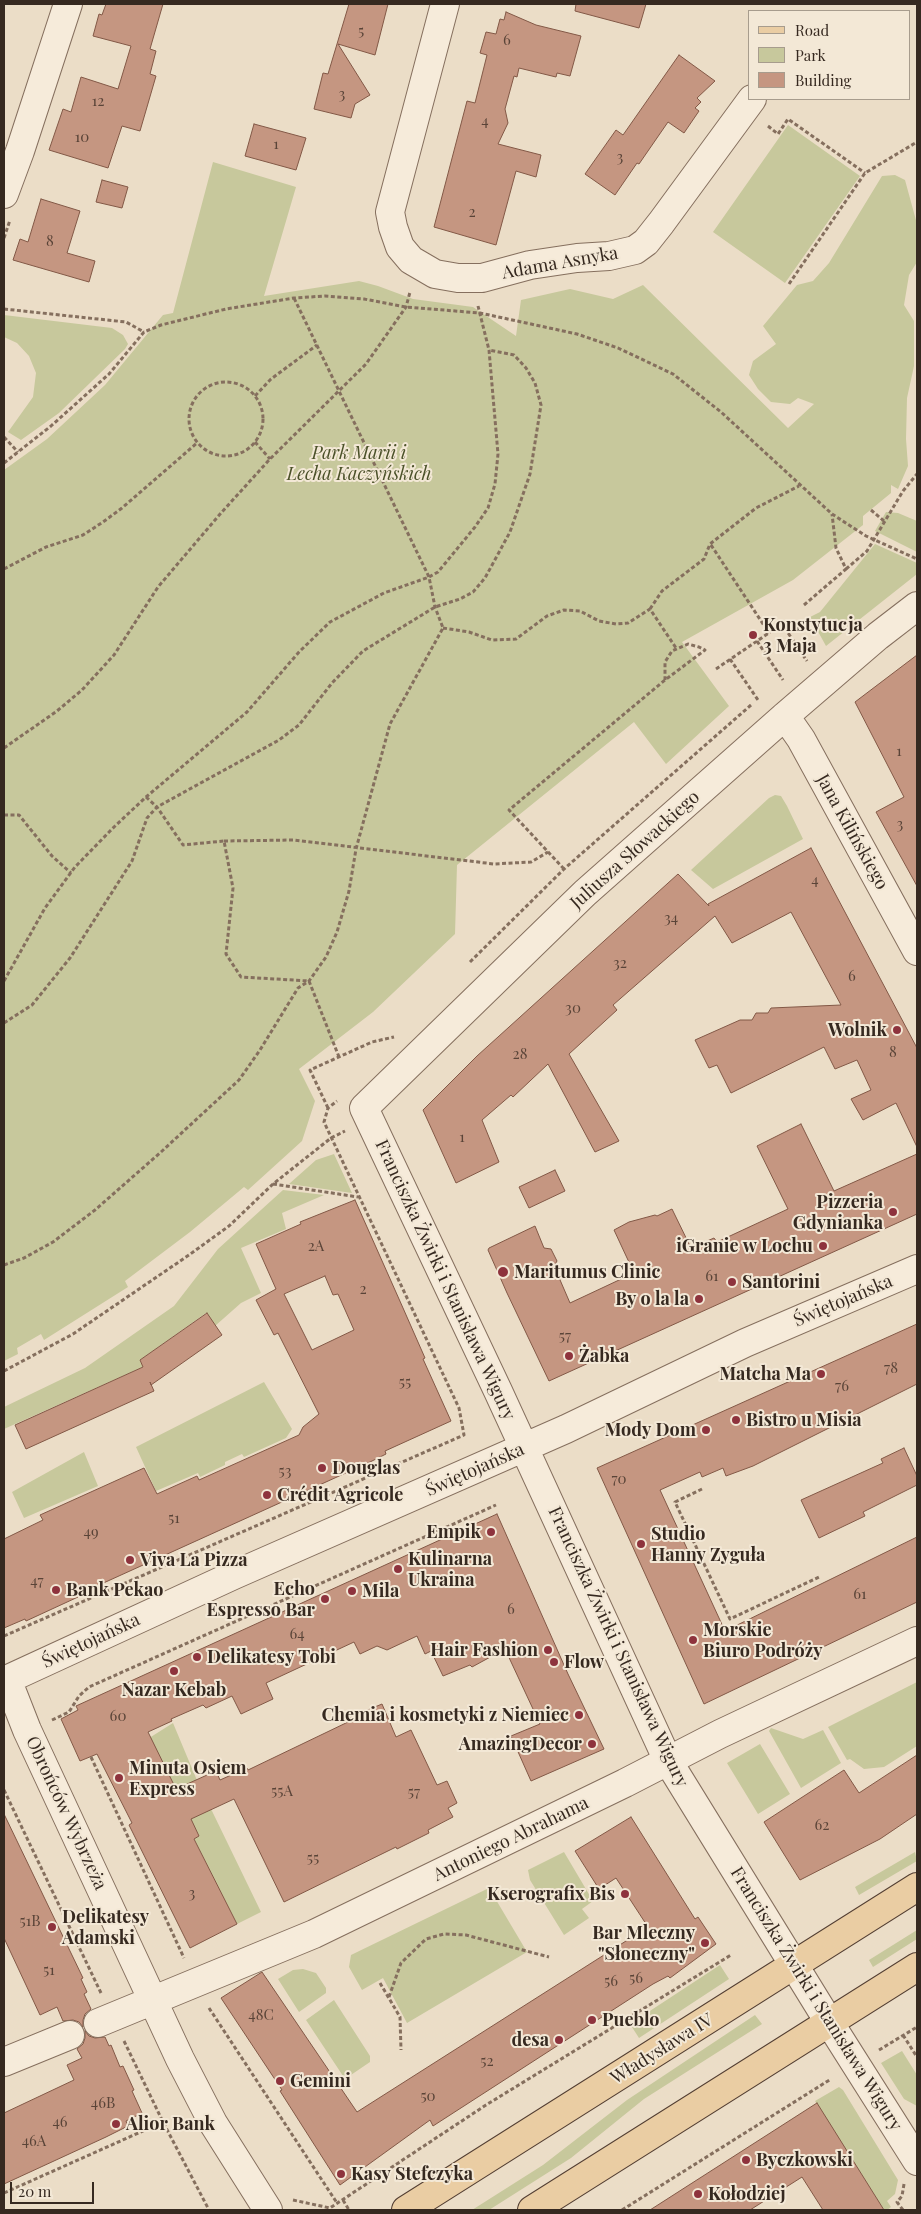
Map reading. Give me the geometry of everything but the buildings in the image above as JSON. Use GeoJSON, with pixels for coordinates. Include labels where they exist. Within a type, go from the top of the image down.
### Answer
{"type":"FeatureCollection","features":[{"type":"Feature","properties":{"kind":"main road","name":"Władysława IV"},"geometry":{"type":"LineString","coordinates":[[406,2210],[917,1887]]}},
{"type":"Feature","properties":{"kind":"main road"},"geometry":{"type":"LineString","coordinates":[[532,2210],[917,1967]]}},
{"type":"Feature","properties":{"kind":"street"},"geometry":{"type":"LineString","coordinates":[[4,194],[68,4]]}},
{"type":"Feature","properties":{"kind":"street","name":"Adama Asnyka"},"geometry":{"type":"LineString","coordinates":[[445,4],[390,212],[400,247],[411,260],[435,274],[458,278],[482,278],[530,265],[576,258],[609,256],[635,250],[646,242],[661,223],[748,104]]}},
{"type":"Feature","properties":{"kind":"street","name":"Juliusza Słowackiego"},"geometry":{"type":"LineString","coordinates":[[364,1108],[586,893],[785,716],[878,636],[917,606]]}},
{"type":"Feature","properties":{"kind":"street","name":"Jana Kilińskiego"},"geometry":{"type":"LineString","coordinates":[[785,716],[801,738],[917,950]]}},
{"type":"Feature","properties":{"kind":"street","name":"Franciszka Żwirki i Stanisława Wigury"},"geometry":{"type":"LineString","coordinates":[[364,1108],[524,1448],[668,1761],[917,2161]]}},
{"type":"Feature","properties":{"kind":"street","name":"Świętojańska"},"geometry":{"type":"LineString","coordinates":[[6,1680],[234,1575],[524,1448],[745,1343],[917,1269]]}},
{"type":"Feature","properties":{"kind":"street","name":"Antoniego Abrahama"},"geometry":{"type":"LineString","coordinates":[[105,2020],[314,1934],[917,1641]]}},
{"type":"Feature","properties":{"kind":"street","name":"Obrońców Wybrzeża"},"geometry":{"type":"LineString","coordinates":[[6,1680],[180,2059],[213,2123],[268,2210]]}},
{"type":"Feature","properties":{"kind":"street"},"geometry":{"type":"LineString","coordinates":[[4,2062],[70,2035]]}},
{"type":"Feature","properties":{"kind":"path"},"geometry":{"type":"LineString","coordinates":[[748,104],[778,134],[788,119],[865,174]]}},
{"type":"Feature","properties":{"kind":"path"},"geometry":{"type":"LineString","coordinates":[[789,284],[865,174],[917,142]]}},
{"type":"Feature","properties":{"kind":"path"},"geometry":{"type":"LineString","coordinates":[[4,981],[45,908],[71,873],[114,827],[146,797],[247,712],[299,652],[330,622],[384,593],[438,572],[488,508],[495,484],[498,454],[489,350],[471,278]]}},
{"type":"Feature","properties":{"kind":"path"},"geometry":{"type":"LineString","coordinates":[[4,463],[51,426],[109,374],[144,332],[161,325],[226,309],[294,298],[325,296],[364,299],[406,307],[480,313],[577,334],[618,348],[673,374],[721,412],[799,486],[832,514],[873,538],[917,559]]}},
{"type":"Feature","properties":{"kind":"path"},"geometry":{"type":"LineString","coordinates":[[5,1264],[24,1258],[54,1242],[95,1210],[240,1080],[298,988],[309,981],[326,957],[337,932],[349,891],[356,849],[390,724],[443,628],[435,607],[429,577],[294,298]]}},
{"type":"Feature","properties":{"kind":"path"},"geometry":{"type":"LineString","coordinates":[[4,748],[57,711],[82,690],[114,655],[158,587],[270,459],[366,364],[406,307]]}},
{"type":"Feature","properties":{"kind":"path"},"geometry":{"type":"LineString","coordinates":[[4,309],[126,322],[144,332]]}},
{"type":"Feature","properties":{"kind":"path"},"geometry":{"type":"LineString","coordinates":[[255,396],[271,379],[317,345]]}},
{"type":"Feature","properties":{"kind":"path"},"geometry":{"type":"LineString","coordinates":[[4,1023],[32,1005],[70,958],[132,861],[147,818],[157,807],[279,740],[299,725],[332,683],[363,651],[435,607],[460,599],[473,592],[486,578],[510,532],[530,474],[541,405],[539,395],[526,368],[514,356],[489,350]]}},
{"type":"Feature","properties":{"kind":"path"},"geometry":{"type":"LineString","coordinates":[[220,382],[230,382],[239,384],[255,396],[262,414],[263,423],[255,442],[241,453],[222,456],[212,454],[197,443],[192,434],[189,415],[191,406],[202,390],[220,382]]}},
{"type":"Feature","properties":{"kind":"path"},"geometry":{"type":"LineString","coordinates":[[4,437],[18,452]]}},
{"type":"Feature","properties":{"kind":"path"},"geometry":{"type":"LineString","coordinates":[[255,442],[270,459]]}},
{"type":"Feature","properties":{"kind":"path"},"geometry":{"type":"LineString","coordinates":[[4,569],[46,547],[83,535],[103,522],[122,508],[197,443]]}},
{"type":"Feature","properties":{"kind":"path"},"geometry":{"type":"LineString","coordinates":[[804,605],[867,551],[884,521],[917,474]]}},
{"type":"Feature","properties":{"kind":"path"},"geometry":{"type":"LineString","coordinates":[[443,628],[469,632],[492,640],[516,639],[547,616],[564,610],[580,611],[600,621],[616,624],[628,623],[650,609],[662,591],[704,559],[710,544],[756,508],[799,486]]}},
{"type":"Feature","properties":{"kind":"path"},"geometry":{"type":"LineString","coordinates":[[871,510],[884,521]]}},
{"type":"Feature","properties":{"kind":"path"},"geometry":{"type":"LineString","coordinates":[[832,514],[836,548],[846,569]]}},
{"type":"Feature","properties":{"kind":"path"},"geometry":{"type":"LineString","coordinates":[[710,544],[769,633]]}},
{"type":"Feature","properties":{"kind":"path"},"geometry":{"type":"LineString","coordinates":[[650,609],[676,648]]}},
{"type":"Feature","properties":{"kind":"path"},"geometry":{"type":"LineString","coordinates":[[716,669],[782,624],[808,662]]}},
{"type":"Feature","properties":{"kind":"path"},"geometry":{"type":"LineString","coordinates":[[757,641],[784,680]]}},
{"type":"Feature","properties":{"kind":"path"},"geometry":{"type":"LineString","coordinates":[[665,680],[665,662],[676,648],[694,645],[705,650],[665,680],[509,810],[564,869],[735,718]]}},
{"type":"Feature","properties":{"kind":"path"},"geometry":{"type":"LineString","coordinates":[[730,659],[758,700]]}},
{"type":"Feature","properties":{"kind":"path"},"geometry":{"type":"LineString","coordinates":[[146,797],[157,807],[184,845],[224,841],[294,840],[356,849],[494,864],[532,862],[548,852]]}},
{"type":"Feature","properties":{"kind":"path"},"geometry":{"type":"LineString","coordinates":[[4,815],[19,815],[52,856],[71,873]]}},
{"type":"Feature","properties":{"kind":"path"},"geometry":{"type":"LineString","coordinates":[[224,841],[233,888],[226,954],[241,977],[309,981]]}},
{"type":"Feature","properties":{"kind":"path"},"geometry":{"type":"LineString","coordinates":[[309,981],[339,1057]]}},
{"type":"Feature","properties":{"kind":"path"},"geometry":{"type":"LineString","coordinates":[[4,1636],[464,1435],[460,1408],[358,1197],[324,1122],[328,1108],[310,1070],[372,1042],[394,1037]]}},
{"type":"Feature","properties":{"kind":"path"},"geometry":{"type":"LineString","coordinates":[[4,1372],[74,1334],[189,1255],[229,1226],[273,1184],[331,1138]]}},
{"type":"Feature","properties":{"kind":"path"},"geometry":{"type":"LineString","coordinates":[[273,1184],[358,1197]]}},
{"type":"Feature","properties":{"kind":"path"},"geometry":{"type":"LineString","coordinates":[[753,1371],[758,1381]]}},
{"type":"Feature","properties":{"kind":"path"},"geometry":{"type":"LineString","coordinates":[[702,1489],[675,1502],[730,1619],[819,1577]]}},
{"type":"Feature","properties":{"kind":"path"},"geometry":{"type":"LineString","coordinates":[[69,1712],[79,1696],[89,1687],[496,1505]]}},
{"type":"Feature","properties":{"kind":"path"},"geometry":{"type":"LineString","coordinates":[[91,1757],[188,1966]]}},
{"type":"Feature","properties":{"kind":"path"},"geometry":{"type":"LineString","coordinates":[[4,1790],[105,2020],[163,2122],[209,2210]]}},
{"type":"Feature","properties":{"kind":"path"},"geometry":{"type":"LineString","coordinates":[[389,1997],[401,1963],[426,1939],[444,1934],[466,1936],[549,1957]]}},
{"type":"Feature","properties":{"kind":"path"},"geometry":{"type":"LineString","coordinates":[[331,2209],[337,2203],[486,2105],[731,1955]]}},
{"type":"Feature","properties":{"kind":"path"},"geometry":{"type":"LineString","coordinates":[[380,1983],[400,2017],[400,2050]]}},
{"type":"Feature","properties":{"kind":"path"},"geometry":{"type":"LineString","coordinates":[[204,2001],[337,2203]]}},
{"type":"Feature","properties":{"kind":"path"},"geometry":{"type":"LineString","coordinates":[[878,2051],[917,2027]]}},
{"type":"Feature","properties":{"kind":"path"},"geometry":{"type":"LineString","coordinates":[[903,2035],[917,2057]]}},
{"type":"Feature","properties":{"kind":"path"},"geometry":{"type":"LineString","coordinates":[[622,2210],[838,2075]]}},
{"type":"Feature","properties":{"kind":"path"},"geometry":{"type":"LineString","coordinates":[[4,2193],[163,2122]]}},
{"type":"Feature","properties":{"kind":"path"},"geometry":{"type":"LineString","coordinates":[[342,2200],[349,2210]]}},
{"type":"Feature","properties":{"kind":"green space"},"geometry":{"type":"Polygon","coordinates":[[[788,125],[860,176],[785,283],[713,232],[788,125]]]}},
{"type":"Feature","properties":{"kind":"green space","name":"Park Marii i Lecha Kaczyńskich"},"geometry":{"type":"Polygon","coordinates":[[[213,162],[296,187],[264,296],[359,281],[413,299],[473,307],[516,336],[521,300],[570,289],[613,299],[643,285],[788,428],[814,404],[798,398],[790,404],[771,402],[758,389],[749,375],[753,361],[776,344],[763,326],[797,285],[813,281],[829,263],[882,176],[895,175],[905,180],[917,224],[917,262],[909,275],[904,305],[914,321],[914,366],[907,398],[906,439],[908,466],[898,489],[891,485],[891,493],[863,516],[863,525],[793,580],[682,642],[729,706],[666,764],[634,722],[457,865],[455,934],[373,1012],[299,1069],[315,1101],[302,1141],[248,1190],[244,1187],[190,1232],[125,1281],[128,1287],[44,1340],[41,1334],[17,1348],[18,1354],[4,1361],[4,470],[47,439],[105,385],[163,315],[173,313],[213,162]]]}},
{"type":"Feature","properties":{"kind":"green space"},"geometry":{"type":"Polygon","coordinates":[[[4,315],[112,328],[123,335],[128,344],[59,413],[21,440],[8,432],[33,397],[36,373],[29,356],[17,343],[4,337],[4,315]]]}},
{"type":"Feature","properties":{"kind":"green space"},"geometry":{"type":"Polygon","coordinates":[[[886,512],[898,513],[917,521],[917,552],[875,531],[886,512]]]}},
{"type":"Feature","properties":{"kind":"green space"},"geometry":{"type":"Polygon","coordinates":[[[875,544],[917,563],[917,574],[826,646],[810,617],[820,612],[875,544]]]}},
{"type":"Feature","properties":{"kind":"green space"},"geometry":{"type":"Polygon","coordinates":[[[775,795],[781,796],[803,839],[713,889],[691,870],[769,798],[775,795]]]}},
{"type":"Feature","properties":{"kind":"green space"},"geometry":{"type":"Polygon","coordinates":[[[334,1154],[352,1193],[289,1184],[316,1160],[334,1154]]]}},
{"type":"Feature","properties":{"kind":"green space"},"geometry":{"type":"Polygon","coordinates":[[[283,1190],[324,1195],[282,1213],[286,1229],[241,1248],[261,1293],[241,1303],[215,1326],[206,1313],[140,1360],[143,1367],[4,1429],[4,1407],[85,1368],[174,1306],[218,1249],[283,1190]]]}},
{"type":"Feature","properties":{"kind":"green space"},"geometry":{"type":"Polygon","coordinates":[[[264,1382],[292,1429],[286,1438],[244,1457],[242,1454],[200,1477],[198,1473],[156,1491],[136,1447],[264,1382]]]}},
{"type":"Feature","properties":{"kind":"green space"},"geometry":{"type":"Polygon","coordinates":[[[84,1452],[98,1486],[24,1518],[12,1492],[84,1452]]]}},
{"type":"Feature","properties":{"kind":"green space"},"geometry":{"type":"Polygon","coordinates":[[[917,1682],[917,1746],[884,1767],[864,1769],[850,1759],[847,1760],[828,1727],[917,1682]]]}},
{"type":"Feature","properties":{"kind":"green space"},"geometry":{"type":"Polygon","coordinates":[[[173,1723],[196,1778],[261,1912],[237,1924],[194,1839],[199,1836],[155,1748],[146,1740],[173,1723]]]}},
{"type":"Feature","properties":{"kind":"green space"},"geometry":{"type":"Polygon","coordinates":[[[771,1728],[803,1739],[823,1730],[841,1763],[801,1788],[769,1731],[771,1728]]]}},
{"type":"Feature","properties":{"kind":"green space"},"geometry":{"type":"Polygon","coordinates":[[[760,1744],[790,1794],[758,1814],[727,1763],[760,1744]]]}},
{"type":"Feature","properties":{"kind":"green space"},"geometry":{"type":"Polygon","coordinates":[[[564,1852],[593,1901],[582,1909],[589,1918],[564,1935],[530,1880],[528,1870],[564,1852]]]}},
{"type":"Feature","properties":{"kind":"green space"},"geometry":{"type":"Polygon","coordinates":[[[915,1852],[917,1861],[859,1895],[855,1887],[915,1852]]]}},
{"type":"Feature","properties":{"kind":"green space"},"geometry":{"type":"Polygon","coordinates":[[[489,1888],[527,1952],[407,2023],[383,1978],[362,1990],[349,1967],[351,1955],[489,1888]]]}},
{"type":"Feature","properties":{"kind":"green space"},"geometry":{"type":"Polygon","coordinates":[[[917,1930],[917,1939],[873,1967],[869,1960],[917,1930]]]}},
{"type":"Feature","properties":{"kind":"green space"},"geometry":{"type":"Polygon","coordinates":[[[720,1965],[729,1979],[639,2038],[630,2024],[720,1965]]]}},
{"type":"Feature","properties":{"kind":"green space"},"geometry":{"type":"Polygon","coordinates":[[[303,1969],[316,1973],[326,1988],[326,1993],[299,2012],[278,1979],[293,1970],[303,1969]]]}},
{"type":"Feature","properties":{"kind":"green space"},"geometry":{"type":"Polygon","coordinates":[[[334,2000],[370,2056],[370,2062],[345,2079],[306,2020],[334,2000]]]}},
{"type":"Feature","properties":{"kind":"green space"},"geometry":{"type":"Polygon","coordinates":[[[755,2015],[762,2024],[644,2099],[571,2158],[489,2210],[472,2210],[543,2165],[627,2100],[755,2015]]]}},
{"type":"Feature","properties":{"kind":"green space"},"geometry":{"type":"Polygon","coordinates":[[[902,2051],[917,2075],[917,2106],[904,2099],[881,2063],[902,2051]]]}},
{"type":"Feature","properties":{"kind":"green space"},"geometry":{"type":"Polygon","coordinates":[[[839,2087],[843,2090],[898,2180],[895,2194],[887,2201],[891,2207],[887,2210],[884,2210],[815,2101],[839,2087]]]}},
{"type":"Feature","properties":{"kind":"place","name":"Konstytucja 3 Maja"},"geometry":{"type":"Point","coordinates":[753,635]}},
{"type":"Feature","properties":{"kind":"place","name":"Wolnik"},"geometry":{"type":"Point","coordinates":[897,1030]}},
{"type":"Feature","properties":{"kind":"place","name":"Pizzeria Gdynianka"},"geometry":{"type":"Point","coordinates":[893,1212]}},
{"type":"Feature","properties":{"kind":"place","name":"iGranie w Lochu"},"geometry":{"type":"Point","coordinates":[823,1246]}},
{"type":"Feature","properties":{"kind":"place","name":"Maritumus Clinic"},"geometry":{"type":"Point","coordinates":[503,1272]}},
{"type":"Feature","properties":{"kind":"place","name":"Santorini"},"geometry":{"type":"Point","coordinates":[732,1282]}},
{"type":"Feature","properties":{"kind":"place","name":"By o la la"},"geometry":{"type":"Point","coordinates":[699,1299]}},
{"type":"Feature","properties":{"kind":"place","name":"Żabka"},"geometry":{"type":"Point","coordinates":[569,1356]}},
{"type":"Feature","properties":{"kind":"place","name":"Matcha Ma"},"geometry":{"type":"Point","coordinates":[821,1374]}},
{"type":"Feature","properties":{"kind":"place","name":"Bistro u Misia"},"geometry":{"type":"Point","coordinates":[736,1420]}},
{"type":"Feature","properties":{"kind":"place","name":"Mody Dom"},"geometry":{"type":"Point","coordinates":[706,1430]}},
{"type":"Feature","properties":{"kind":"place","name":"Douglas"},"geometry":{"type":"Point","coordinates":[322,1468]}},
{"type":"Feature","properties":{"kind":"place","name":"Crédit Agricole"},"geometry":{"type":"Point","coordinates":[267,1495]}},
{"type":"Feature","properties":{"kind":"place","name":"Empik"},"geometry":{"type":"Point","coordinates":[491,1532]}},
{"type":"Feature","properties":{"kind":"place","name":"Studio Hanny Zyguła"},"geometry":{"type":"Point","coordinates":[641,1544]}},
{"type":"Feature","properties":{"kind":"place","name":"Viva La Pizza"},"geometry":{"type":"Point","coordinates":[130,1560]}},
{"type":"Feature","properties":{"kind":"place","name":"Kulinarna Ukraina"},"geometry":{"type":"Point","coordinates":[398,1569]}},
{"type":"Feature","properties":{"kind":"place","name":"Bank Pekao"},"geometry":{"type":"Point","coordinates":[56,1590]}},
{"type":"Feature","properties":{"kind":"place","name":"Mila"},"geometry":{"type":"Point","coordinates":[352,1591]}},
{"type":"Feature","properties":{"kind":"place","name":"Echo Espresso Bar"},"geometry":{"type":"Point","coordinates":[325,1599]}},
{"type":"Feature","properties":{"kind":"place","name":"Morskie Biuro Podróży"},"geometry":{"type":"Point","coordinates":[693,1640]}},
{"type":"Feature","properties":{"kind":"place","name":"Hair Fashion"},"geometry":{"type":"Point","coordinates":[548,1650]}},
{"type":"Feature","properties":{"kind":"place","name":"Delikatesy Tobi"},"geometry":{"type":"Point","coordinates":[197,1657]}},
{"type":"Feature","properties":{"kind":"place","name":"Flow"},"geometry":{"type":"Point","coordinates":[554,1662]}},
{"type":"Feature","properties":{"kind":"place","name":"Nazar Kebab"},"geometry":{"type":"Point","coordinates":[174,1671]}},
{"type":"Feature","properties":{"kind":"place","name":"Chemia i kosmetyki z Niemiec"},"geometry":{"type":"Point","coordinates":[579,1715]}},
{"type":"Feature","properties":{"kind":"place","name":"AmazingDecor"},"geometry":{"type":"Point","coordinates":[592,1744]}},
{"type":"Feature","properties":{"kind":"place","name":"Minuta Osiem Express"},"geometry":{"type":"Point","coordinates":[119,1778]}},
{"type":"Feature","properties":{"kind":"place","name":"Kserografix Bis"},"geometry":{"type":"Point","coordinates":[625,1894]}},
{"type":"Feature","properties":{"kind":"place","name":"Delikatesy Adamski"},"geometry":{"type":"Point","coordinates":[52,1927]}},
{"type":"Feature","properties":{"kind":"place","name":"Bar Mleczny \"Słoneczny\""},"geometry":{"type":"Point","coordinates":[705,1943]}},
{"type":"Feature","properties":{"kind":"place","name":"Pueblo"},"geometry":{"type":"Point","coordinates":[592,2020]}},
{"type":"Feature","properties":{"kind":"place","name":"desa"},"geometry":{"type":"Point","coordinates":[559,2040]}},
{"type":"Feature","properties":{"kind":"place","name":"Gemini"},"geometry":{"type":"Point","coordinates":[280,2081]}},
{"type":"Feature","properties":{"kind":"place","name":"Alior Bank"},"geometry":{"type":"Point","coordinates":[116,2124]}},
{"type":"Feature","properties":{"kind":"place","name":"Byczkowski"},"geometry":{"type":"Point","coordinates":[746,2160]}},
{"type":"Feature","properties":{"kind":"place","name":"Kasy Stefczyka"},"geometry":{"type":"Point","coordinates":[341,2174]}},
{"type":"Feature","properties":{"kind":"place","name":"Kołodziej"},"geometry":{"type":"Point","coordinates":[698,2194]}}]}
